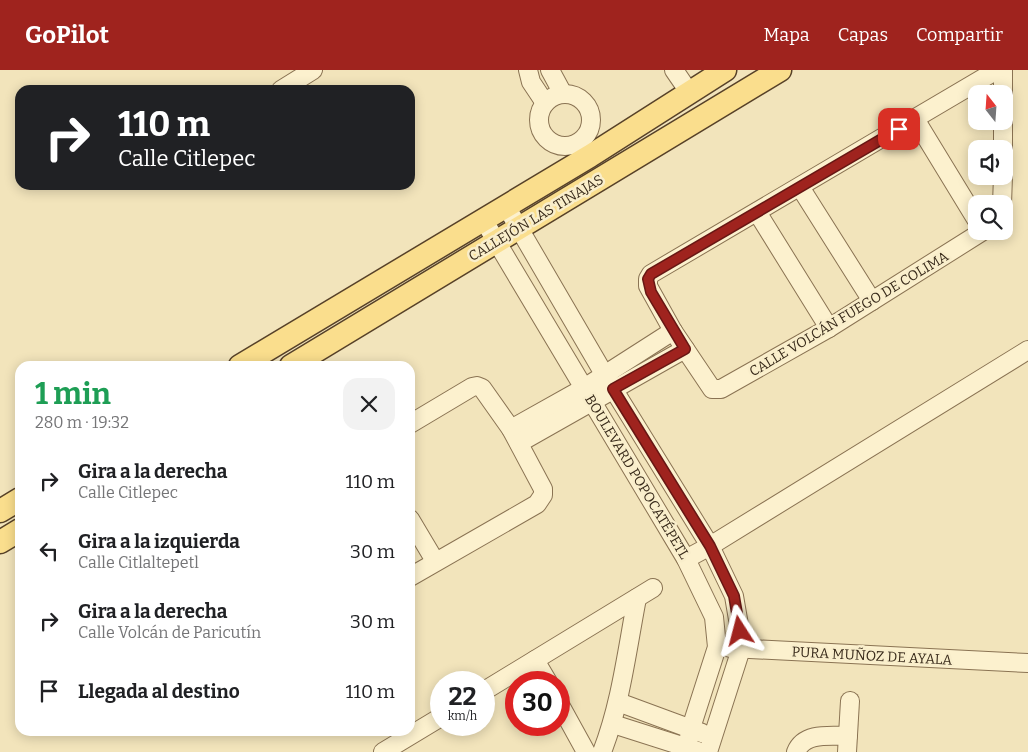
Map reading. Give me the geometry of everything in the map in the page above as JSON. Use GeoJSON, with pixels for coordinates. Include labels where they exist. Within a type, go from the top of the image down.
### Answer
{"type":"FeatureCollection","features":[{"type":"Feature","properties":{"kind":"main road","name":"CALLEJÓN LAS TINAJAS"},"geometry":{"type":"LineString","coordinates":[[248,361],[506,206],[586,148],[726,70]]}},
{"type":"Feature","properties":{"kind":"main road","name":"CALLEJÓN LAS TINAJAS"},"geometry":{"type":"LineString","coordinates":[[299,361],[780,70]]}},
{"type":"Feature","properties":{"kind":"main road"},"geometry":{"type":"LineString","coordinates":[[0,511],[15,502]]}},
{"type":"Feature","properties":{"kind":"main road"},"geometry":{"type":"LineString","coordinates":[[0,542],[15,533]]}},
{"type":"Feature","properties":{"kind":"street"},"geometry":{"type":"LineString","coordinates":[[289,85],[313,70]]}},
{"type":"Feature","properties":{"kind":"street"},"geometry":{"type":"LineString","coordinates":[[528,70],[531,82],[545,103]]}},
{"type":"Feature","properties":{"kind":"street"},"geometry":{"type":"LineString","coordinates":[[550,70],[563,94]]}},
{"type":"Feature","properties":{"kind":"street"},"geometry":{"type":"LineString","coordinates":[[674,70],[689,92]]}},
{"type":"Feature","properties":{"kind":"street"},"geometry":{"type":"LineString","coordinates":[[609,382],[685,349],[648,286],[648,279],[651,274],[997,70]]}},
{"type":"Feature","properties":{"kind":"street"},"geometry":{"type":"LineString","coordinates":[[1003,70],[1003,85]]}},
{"type":"Feature","properties":{"kind":"street"},"geometry":{"type":"LineString","coordinates":[[563,94],[581,99],[587,106],[590,115],[586,148],[556,145],[545,138],[538,119],[545,103],[554,96],[563,94]]}},
{"type":"Feature","properties":{"kind":"street"},"geometry":{"type":"LineString","coordinates":[[915,119],[968,206]]}},
{"type":"Feature","properties":{"kind":"street"},"geometry":{"type":"LineString","coordinates":[[800,187],[872,301]]}},
{"type":"Feature","properties":{"kind":"street","name":"BOULEVARD POPOCATÉPETL"},"geometry":{"type":"LineString","coordinates":[[506,206],[609,382],[710,546],[734,596],[741,649],[710,745]]}},
{"type":"Feature","properties":{"kind":"street"},"geometry":{"type":"LineString","coordinates":[[757,212],[829,328]]}},
{"type":"Feature","properties":{"kind":"street","name":"BOULEVARD POPOCATÉPETL"},"geometry":{"type":"LineString","coordinates":[[483,219],[686,559],[714,617],[717,647],[691,728],[691,750]]}},
{"type":"Feature","properties":{"kind":"street","name":"CALLE VOLCÁN FUEGO DE COLIMA"},"geometry":{"type":"LineString","coordinates":[[685,349],[712,388],[725,388],[829,328],[969,240]]}},
{"type":"Feature","properties":{"kind":"street"},"geometry":{"type":"LineString","coordinates":[[515,436],[609,382],[673,331]]}},
{"type":"Feature","properties":{"kind":"street"},"geometry":{"type":"LineString","coordinates":[[686,559],[1028,350]]}},
{"type":"Feature","properties":{"kind":"street"},"geometry":{"type":"LineString","coordinates":[[415,421],[472,387],[482,388],[515,436],[543,489],[543,495],[537,504],[435,561],[415,575]]}},
{"type":"Feature","properties":{"kind":"street"},"geometry":{"type":"LineString","coordinates":[[415,527],[435,561]]}},
{"type":"Feature","properties":{"kind":"street"},"geometry":{"type":"LineString","coordinates":[[495,684],[653,588]]}},
{"type":"Feature","properties":{"kind":"street"},"geometry":{"type":"LineString","coordinates":[[602,752],[618,702],[637,598]]}},
{"type":"Feature","properties":{"kind":"street","name":"PURA MUÑOZ DE AYALA"},"geometry":{"type":"LineString","coordinates":[[717,647],[1028,663]]}},
{"type":"Feature","properties":{"kind":"street"},"geometry":{"type":"LineString","coordinates":[[535,660],[542,671]]}},
{"type":"Feature","properties":{"kind":"street"},"geometry":{"type":"LineString","coordinates":[[796,752],[804,741],[816,736],[847,744],[850,701]]}},
{"type":"Feature","properties":{"kind":"street"},"geometry":{"type":"LineString","coordinates":[[618,702],[691,728],[710,745]]}},
{"type":"Feature","properties":{"kind":"street"},"geometry":{"type":"LineString","coordinates":[[570,723],[586,752]]}},
{"type":"Feature","properties":{"kind":"street"},"geometry":{"type":"LineString","coordinates":[[415,732],[430,724]]}},
{"type":"Feature","properties":{"kind":"street"},"geometry":{"type":"LineString","coordinates":[[612,724],[691,750]]}},
{"type":"Feature","properties":{"kind":"street"},"geometry":{"type":"LineString","coordinates":[[382,752],[409,736]]}},
{"type":"Feature","properties":{"kind":"route"},"geometry":{"type":"LineString","coordinates":[[740,631],[734,596],[710,546],[613,389],[685,349],[648,286],[648,279],[651,274],[899,129]]}}]}
